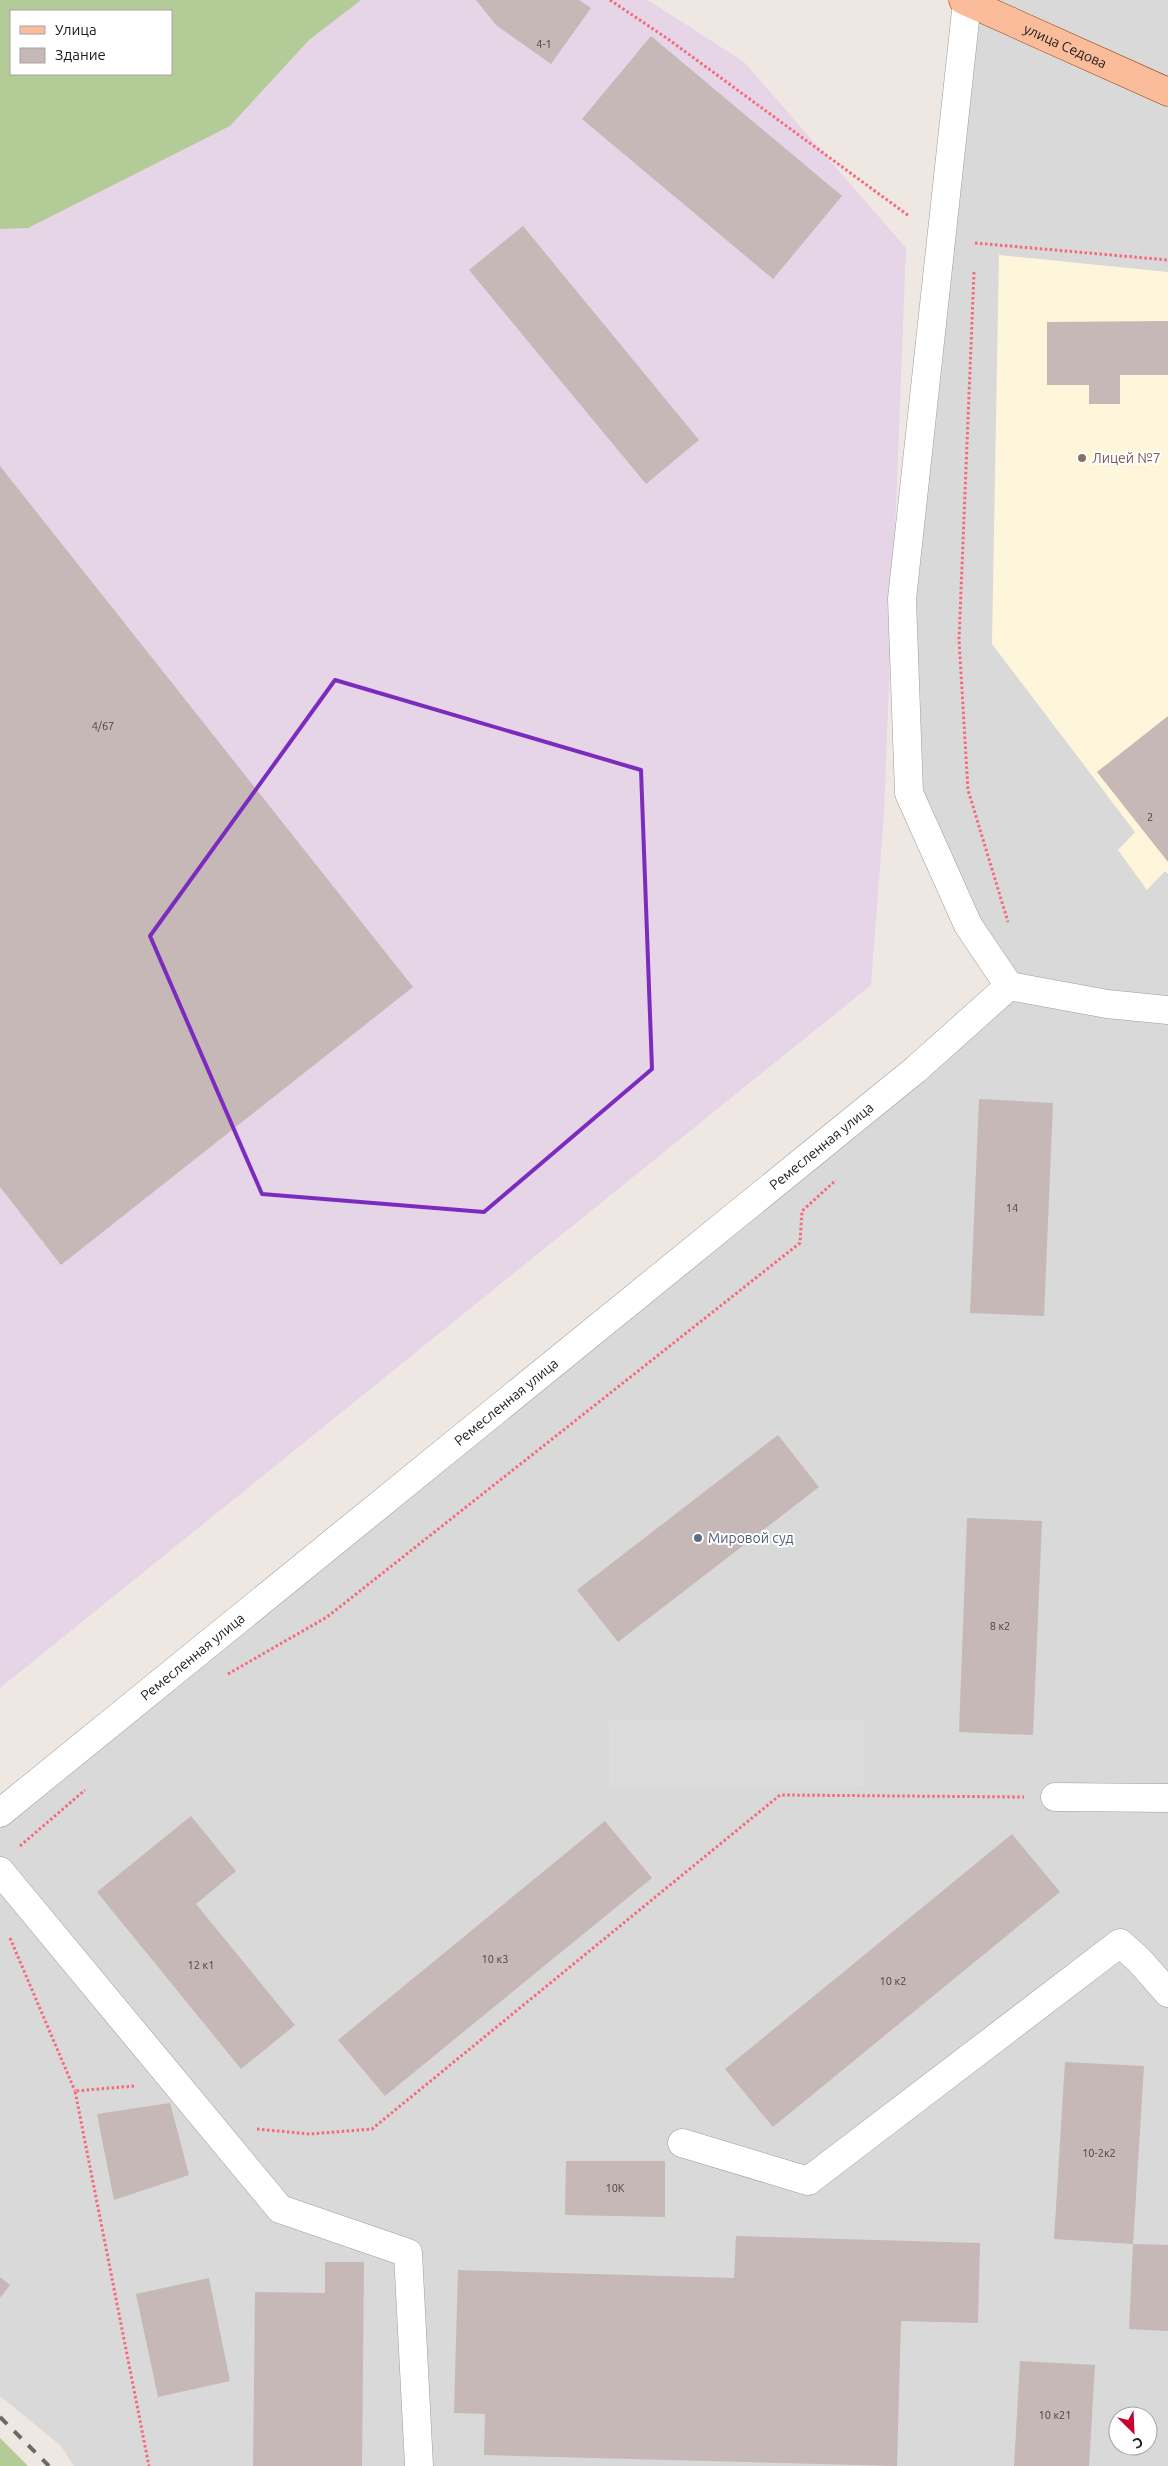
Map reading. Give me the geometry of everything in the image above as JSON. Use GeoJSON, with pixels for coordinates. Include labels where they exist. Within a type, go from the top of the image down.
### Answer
{"type":"FeatureCollection","features":[{"type":"Feature","properties":{"kind":"main road","name":"улица Седова"},"geometry":{"type":"LineString","coordinates":[[965,1],[1168,92]]}},
{"type":"Feature","properties":{"kind":"street"},"geometry":{"type":"LineString","coordinates":[[965,1],[902,599],[909,793],[968,924],[1009,986],[1107,1004],[1168,1010]]}},
{"type":"Feature","properties":{"kind":"street","name":"Ремесленная улица"},"geometry":{"type":"LineString","coordinates":[[0,1812],[916,1070],[1009,986]]}},
{"type":"Feature","properties":{"kind":"street"},"geometry":{"type":"LineString","coordinates":[[1055,1797],[1168,1798]]}},
{"type":"Feature","properties":{"kind":"street"},"geometry":{"type":"LineString","coordinates":[[8,1860],[210,2124],[280,2209],[408,2253],[419,2466]]}},
{"type":"Feature","properties":{"kind":"street"},"geometry":{"type":"LineString","coordinates":[[682,2143],[808,2181],[1120,1943],[1140,1960],[1168,1993]]}},
{"type":"Feature","properties":{"kind":"path"},"geometry":{"type":"LineString","coordinates":[[610,0],[668,39],[941,240],[1168,260]]}},
{"type":"Feature","properties":{"kind":"path"},"geometry":{"type":"LineString","coordinates":[[974,253],[975,243]]}},
{"type":"Feature","properties":{"kind":"path"},"geometry":{"type":"LineString","coordinates":[[974,263],[959,640],[968,790],[1009,925]]}},
{"type":"Feature","properties":{"kind":"path"},"geometry":{"type":"LineString","coordinates":[[221,1677],[327,1617],[800,1243],[802,1211],[839,1178]]}},
{"type":"Feature","properties":{"kind":"path"},"geometry":{"type":"LineString","coordinates":[[8,1860],[91,1785]]}},
{"type":"Feature","properties":{"kind":"path"},"geometry":{"type":"LineString","coordinates":[[210,2124],[310,2134],[372,2129],[780,1795],[1055,1797]]}},
{"type":"Feature","properties":{"kind":"path"},"geometry":{"type":"LineString","coordinates":[[8,1932],[75,2091],[150,2466]]}},
{"type":"Feature","properties":{"kind":"path"},"geometry":{"type":"LineString","coordinates":[[75,2091],[140,2085]]}},
{"type":"Feature","properties":{"kind":"highlighted area"},"geometry":{"type":"Polygon","coordinates":[[[335,680],[641,770],[652,1069],[484,1212],[262,1194],[150,936],[335,680]]]}},
{"type":"Feature","properties":{"kind":"shaded area"},"geometry":{"type":"Polygon","coordinates":[[[0,0],[648,0],[744,62],[906,248],[884,813],[871,985],[0,1688],[0,0]]]}},
{"type":"Feature","properties":{"kind":"shaded area"},"geometry":{"type":"Polygon","coordinates":[[[963,0],[1168,0],[1168,2466],[74,2466],[60,2445],[0,2396],[0,1805],[1009,986],[909,793],[902,599],[963,0]]]}},
{"type":"Feature","properties":{"kind":"shaded area","name":"Лицей №7"},"geometry":{"type":"Polygon","coordinates":[[[999,255],[1168,272],[1168,874],[1165,871],[1147,890],[1118,850],[1135,832],[992,644],[999,255]]]}},
{"type":"Feature","properties":{"kind":"shaded area"},"geometry":{"type":"Polygon","coordinates":[[[864,1720],[864,1786],[609,1788],[609,1721],[864,1720]]]}},
{"type":"Feature","properties":{"kind":"green space"},"geometry":{"type":"Polygon","coordinates":[[[0,0],[361,0],[309,40],[230,126],[28,228],[0,229],[0,0]]]}},
{"type":"Feature","properties":{"kind":"green space"},"geometry":{"type":"Polygon","coordinates":[[[0,2438],[28,2466],[0,2466],[0,2438]]]}},
{"type":"Feature","properties":{"kind":"building"},"geometry":{"type":"Polygon","coordinates":[[[476,0],[579,0],[591,8],[551,64],[496,25],[476,0]]]}},
{"type":"Feature","properties":{"kind":"building"},"geometry":{"type":"Polygon","coordinates":[[[651,36],[842,196],[773,279],[582,119],[651,36]]]}},
{"type":"Feature","properties":{"kind":"building"},"geometry":{"type":"Polygon","coordinates":[[[523,226],[699,440],[646,484],[469,270],[523,226]]]}},
{"type":"Feature","properties":{"kind":"building"},"geometry":{"type":"Polygon","coordinates":[[[1168,321],[1168,375],[1120,375],[1120,404],[1089,404],[1089,385],[1047,385],[1047,322],[1168,321]]]}},
{"type":"Feature","properties":{"kind":"building"},"geometry":{"type":"Polygon","coordinates":[[[0,466],[413,987],[61,1265],[0,1187],[0,466]]]}},
{"type":"Feature","properties":{"kind":"building"},"geometry":{"type":"Polygon","coordinates":[[[1168,716],[1168,862],[1097,772],[1168,716]]]}},
{"type":"Feature","properties":{"kind":"building"},"geometry":{"type":"Polygon","coordinates":[[[979,1099],[1053,1103],[1044,1316],[970,1313],[979,1099]]]}},
{"type":"Feature","properties":{"kind":"building","name":"Мировой суд"},"geometry":{"type":"Polygon","coordinates":[[[778,1435],[819,1487],[618,1642],[577,1590],[778,1435]]]}},
{"type":"Feature","properties":{"kind":"building"},"geometry":{"type":"Polygon","coordinates":[[[967,1518],[1042,1521],[1033,1735],[959,1732],[967,1518]]]}},
{"type":"Feature","properties":{"kind":"building"},"geometry":{"type":"Polygon","coordinates":[[[191,1816],[236,1871],[196,1904],[295,2025],[241,2069],[97,1892],[191,1816]]]}},
{"type":"Feature","properties":{"kind":"building"},"geometry":{"type":"Polygon","coordinates":[[[605,1821],[652,1878],[385,2096],[338,2040],[605,1821]]]}},
{"type":"Feature","properties":{"kind":"building"},"geometry":{"type":"Polygon","coordinates":[[[1012,1834],[1060,1892],[773,2127],[725,2069],[1012,1834]]]}},
{"type":"Feature","properties":{"kind":"building"},"geometry":{"type":"Polygon","coordinates":[[[1065,2062],[1144,2066],[1133,2244],[1054,2239],[1065,2062]]]}},
{"type":"Feature","properties":{"kind":"building"},"geometry":{"type":"Polygon","coordinates":[[[170,2103],[189,2175],[114,2200],[97,2114],[170,2103]]]}},
{"type":"Feature","properties":{"kind":"building"},"geometry":{"type":"Polygon","coordinates":[[[566,2161],[665,2161],[665,2217],[565,2215],[566,2161]]]}},
{"type":"Feature","properties":{"kind":"building"},"geometry":{"type":"Polygon","coordinates":[[[736,2236],[980,2243],[978,2323],[901,2321],[897,2466],[484,2455],[485,2414],[454,2413],[458,2270],[734,2278],[736,2236]]]}},
{"type":"Feature","properties":{"kind":"building"},"geometry":{"type":"Polygon","coordinates":[[[1133,2244],[1168,2245],[1168,2331],[1129,2329],[1133,2244]]]}},
{"type":"Feature","properties":{"kind":"building"},"geometry":{"type":"Polygon","coordinates":[[[325,2262],[364,2262],[362,2466],[253,2466],[255,2292],[325,2293],[325,2262]]]}},
{"type":"Feature","properties":{"kind":"building"},"geometry":{"type":"Polygon","coordinates":[[[0,2277],[10,2285],[0,2298],[0,2277]]]}},
{"type":"Feature","properties":{"kind":"building"},"geometry":{"type":"Polygon","coordinates":[[[209,2278],[230,2381],[158,2397],[136,2294],[209,2278]]]}},
{"type":"Feature","properties":{"kind":"building"},"geometry":{"type":"Polygon","coordinates":[[[1020,2361],[1095,2365],[1089,2466],[1014,2466],[1020,2361]]]}},
{"type":"Feature","properties":{"kind":"railway"},"geometry":{"type":"LineString","coordinates":[[0,2417],[49,2466]]}},
{"type":"Feature","properties":{"kind":"place","name":"Лицей №7"},"geometry":{"type":"Point","coordinates":[1082,458]}},
{"type":"Feature","properties":{"kind":"place","name":"Мировой суд"},"geometry":{"type":"Point","coordinates":[698,1538]}}]}
